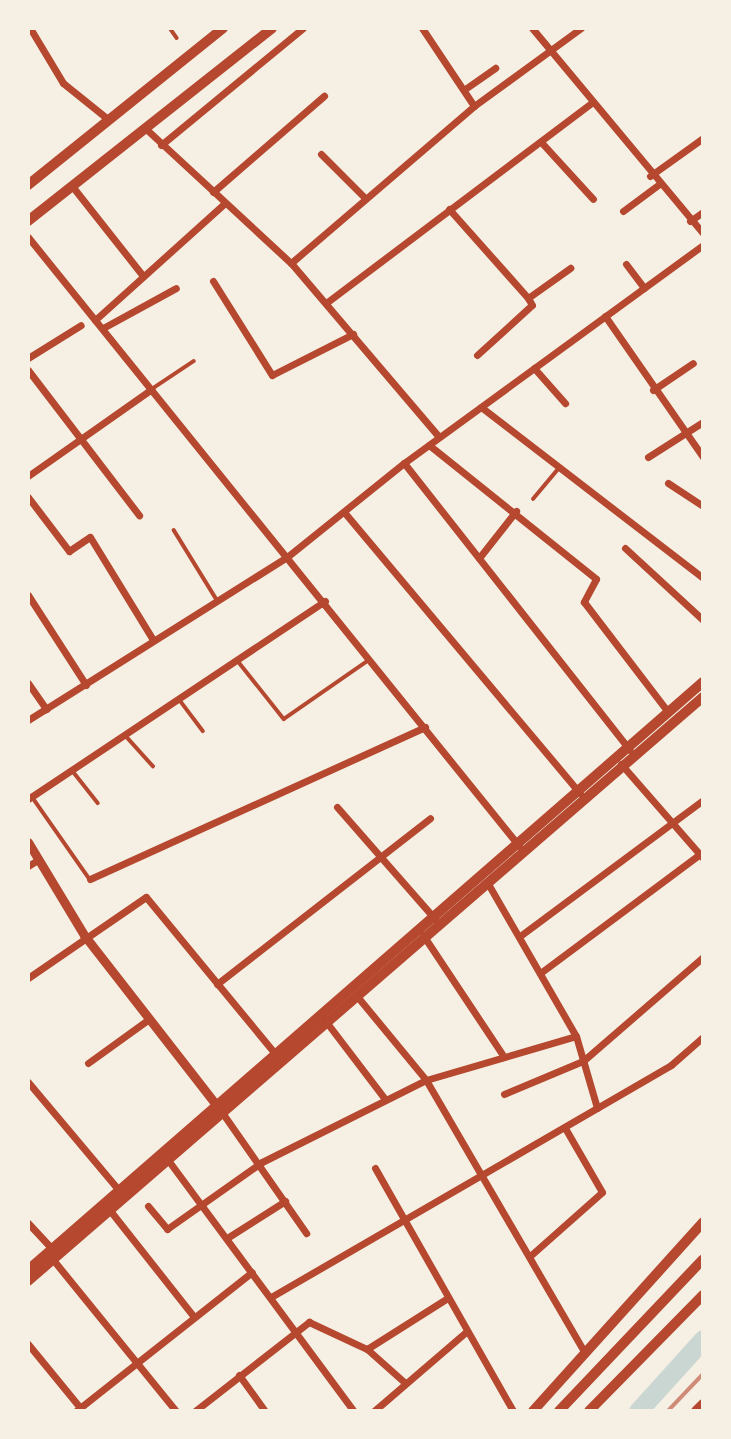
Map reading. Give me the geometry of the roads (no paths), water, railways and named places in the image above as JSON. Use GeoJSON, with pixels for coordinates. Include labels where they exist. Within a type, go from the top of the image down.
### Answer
{"type":"FeatureCollection","features":[{"type":"Feature","properties":{"kind":"main road"},"geometry":{"type":"LineString","coordinates":[[28,185],[223,28]]}},
{"type":"Feature","properties":{"kind":"main road"},"geometry":{"type":"LineString","coordinates":[[28,221],[272,28]]}},
{"type":"Feature","properties":{"kind":"main road"},"geometry":{"type":"LineString","coordinates":[[28,1270],[52,1254],[485,880],[619,763],[668,712],[703,682]]}},
{"type":"Feature","properties":{"kind":"main road"},"geometry":{"type":"LineString","coordinates":[[631,752],[703,697]]}},
{"type":"Feature","properties":{"kind":"main road"},"geometry":{"type":"LineString","coordinates":[[533,1411],[703,1222]]}},
{"type":"Feature","properties":{"kind":"main road"},"geometry":{"type":"LineString","coordinates":[[28,1281],[52,1254]]}},
{"type":"Feature","properties":{"kind":"main road"},"geometry":{"type":"LineString","coordinates":[[559,1411],[703,1259]]}},
{"type":"Feature","properties":{"kind":"main road"},"geometry":{"type":"LineString","coordinates":[[589,1411],[703,1295]]}},
{"type":"Feature","properties":{"kind":"main road"},"geometry":{"type":"LineString","coordinates":[[696,1411],[703,1404]]}},
{"type":"Feature","properties":{"kind":"street"},"geometry":{"type":"LineString","coordinates":[[30,28],[62,83],[109,120]]}},
{"type":"Feature","properties":{"kind":"street"},"geometry":{"type":"LineString","coordinates":[[161,145],[303,28]]}},
{"type":"Feature","properties":{"kind":"street"},"geometry":{"type":"LineString","coordinates":[[422,28],[474,106]]}},
{"type":"Feature","properties":{"kind":"street"},"geometry":{"type":"LineString","coordinates":[[532,28],[650,176],[703,233]]}},
{"type":"Feature","properties":{"kind":"street"},"geometry":{"type":"LineString","coordinates":[[291,263],[364,197],[474,106],[580,28]]}},
{"type":"Feature","properties":{"kind":"street"},"geometry":{"type":"LineString","coordinates":[[465,89],[495,68]]}},
{"type":"Feature","properties":{"kind":"street"},"geometry":{"type":"LineString","coordinates":[[213,192],[324,96]]}},
{"type":"Feature","properties":{"kind":"street"},"geometry":{"type":"LineString","coordinates":[[326,303],[590,104]]}},
{"type":"Feature","properties":{"kind":"street"},"geometry":{"type":"LineString","coordinates":[[145,128],[291,263],[439,437]]}},
{"type":"Feature","properties":{"kind":"street"},"geometry":{"type":"LineString","coordinates":[[650,176],[703,138]]}},
{"type":"Feature","properties":{"kind":"street"},"geometry":{"type":"LineString","coordinates":[[541,142],[593,199]]}},
{"type":"Feature","properties":{"kind":"street"},"geometry":{"type":"LineString","coordinates":[[321,154],[364,197]]}},
{"type":"Feature","properties":{"kind":"street"},"geometry":{"type":"LineString","coordinates":[[623,211],[658,185]]}},
{"type":"Feature","properties":{"kind":"street"},"geometry":{"type":"LineString","coordinates":[[72,186],[143,276]]}},
{"type":"Feature","properties":{"kind":"street"},"geometry":{"type":"LineString","coordinates":[[95,320],[225,203]]}},
{"type":"Feature","properties":{"kind":"street"},"geometry":{"type":"LineString","coordinates":[[449,209],[532,304],[477,355]]}},
{"type":"Feature","properties":{"kind":"street"},"geometry":{"type":"LineString","coordinates":[[690,221],[703,212]]}},
{"type":"Feature","properties":{"kind":"street"},"geometry":{"type":"LineString","coordinates":[[28,237],[325,601],[521,848]]}},
{"type":"Feature","properties":{"kind":"street"},"geometry":{"type":"LineString","coordinates":[[28,720],[287,557],[429,444],[703,245]]}},
{"type":"Feature","properties":{"kind":"street"},"geometry":{"type":"LineString","coordinates":[[626,264],[644,288]]}},
{"type":"Feature","properties":{"kind":"street"},"geometry":{"type":"LineString","coordinates":[[528,298],[569,268]]}},
{"type":"Feature","properties":{"kind":"street"},"geometry":{"type":"LineString","coordinates":[[213,281],[272,375],[353,334]]}},
{"type":"Feature","properties":{"kind":"street"},"geometry":{"type":"LineString","coordinates":[[103,328],[176,288]]}},
{"type":"Feature","properties":{"kind":"street"},"geometry":{"type":"LineString","coordinates":[[605,316],[653,390],[703,457]]}},
{"type":"Feature","properties":{"kind":"street"},"geometry":{"type":"LineString","coordinates":[[28,358],[81,325]]}},
{"type":"Feature","properties":{"kind":"street"},"geometry":{"type":"LineString","coordinates":[[653,390],[693,363]]}},
{"type":"Feature","properties":{"kind":"street"},"geometry":{"type":"LineString","coordinates":[[534,368],[565,402]]}},
{"type":"Feature","properties":{"kind":"street"},"geometry":{"type":"LineString","coordinates":[[28,370],[139,515]]}},
{"type":"Feature","properties":{"kind":"street"},"geometry":{"type":"LineString","coordinates":[[28,476],[152,389]]}},
{"type":"Feature","properties":{"kind":"street"},"geometry":{"type":"LineString","coordinates":[[481,407],[703,578]]}},
{"type":"Feature","properties":{"kind":"street"},"geometry":{"type":"LineString","coordinates":[[648,457],[703,422]]}},
{"type":"Feature","properties":{"kind":"street"},"geometry":{"type":"LineString","coordinates":[[429,444],[516,511],[596,579],[584,602],[668,712]]}},
{"type":"Feature","properties":{"kind":"street"},"geometry":{"type":"LineString","coordinates":[[404,463],[631,752]]}},
{"type":"Feature","properties":{"kind":"street"},"geometry":{"type":"LineString","coordinates":[[668,483],[703,506]]}},
{"type":"Feature","properties":{"kind":"street"},"geometry":{"type":"LineString","coordinates":[[28,497],[69,551],[90,537],[153,640]]}},
{"type":"Feature","properties":{"kind":"street"},"geometry":{"type":"LineString","coordinates":[[479,558],[516,511]]}},
{"type":"Feature","properties":{"kind":"street"},"geometry":{"type":"LineString","coordinates":[[344,512],[582,795]]}},
{"type":"Feature","properties":{"kind":"street"},"geometry":{"type":"LineString","coordinates":[[625,548],[703,620]]}},
{"type":"Feature","properties":{"kind":"street"},"geometry":{"type":"LineString","coordinates":[[28,595],[86,685]]}},
{"type":"Feature","properties":{"kind":"street"},"geometry":{"type":"LineString","coordinates":[[30,798],[325,601]]}},
{"type":"Feature","properties":{"kind":"street"},"geometry":{"type":"LineString","coordinates":[[28,683],[46,709]]}},
{"type":"Feature","properties":{"kind":"street"},"geometry":{"type":"LineString","coordinates":[[90,879],[425,727]]}},
{"type":"Feature","properties":{"kind":"street"},"geometry":{"type":"LineString","coordinates":[[543,971],[702,856],[619,763]]}},
{"type":"Feature","properties":{"kind":"street"},"geometry":{"type":"LineString","coordinates":[[520,936],[703,800]]}},
{"type":"Feature","properties":{"kind":"street"},"geometry":{"type":"LineString","coordinates":[[337,807],[437,921]]}},
{"type":"Feature","properties":{"kind":"street"},"geometry":{"type":"LineString","coordinates":[[218,984],[429,818]]}},
{"type":"Feature","properties":{"kind":"street"},"geometry":{"type":"LineString","coordinates":[[28,842],[84,935],[262,1162],[306,1233]]}},
{"type":"Feature","properties":{"kind":"street"},"geometry":{"type":"LineString","coordinates":[[28,866],[39,859]]}},
{"type":"Feature","properties":{"kind":"street"},"geometry":{"type":"LineString","coordinates":[[485,880],[543,971],[576,1036],[597,1108]]}},
{"type":"Feature","properties":{"kind":"street"},"geometry":{"type":"LineString","coordinates":[[28,978],[84,935],[146,897],[279,1058]]}},
{"type":"Feature","properties":{"kind":"street"},"geometry":{"type":"LineString","coordinates":[[422,934],[504,1057]]}},
{"type":"Feature","properties":{"kind":"street"},"geometry":{"type":"LineString","coordinates":[[504,1094],[583,1060],[703,957]]}},
{"type":"Feature","properties":{"kind":"street"},"geometry":{"type":"LineString","coordinates":[[354,993],[426,1080],[485,1174],[585,1353]]}},
{"type":"Feature","properties":{"kind":"street"},"geometry":{"type":"LineString","coordinates":[[88,1063],[149,1019]]}},
{"type":"Feature","properties":{"kind":"street"},"geometry":{"type":"LineString","coordinates":[[324,1019],[386,1098]]}},
{"type":"Feature","properties":{"kind":"street"},"geometry":{"type":"LineString","coordinates":[[148,1206],[167,1229],[200,1203],[262,1162],[386,1098],[426,1080],[576,1036]]}},
{"type":"Feature","properties":{"kind":"street"},"geometry":{"type":"LineString","coordinates":[[271,1297],[671,1065],[703,1037]]}},
{"type":"Feature","properties":{"kind":"street"},"geometry":{"type":"LineString","coordinates":[[28,1082],[122,1194]]}},
{"type":"Feature","properties":{"kind":"street"},"geometry":{"type":"LineString","coordinates":[[530,1256],[602,1192],[565,1128]]}},
{"type":"Feature","properties":{"kind":"street"},"geometry":{"type":"LineString","coordinates":[[165,1156],[354,1411]]}},
{"type":"Feature","properties":{"kind":"street"},"geometry":{"type":"LineString","coordinates":[[375,1168],[446,1299],[513,1411]]}},
{"type":"Feature","properties":{"kind":"street"},"geometry":{"type":"LineString","coordinates":[[227,1238],[285,1201]]}},
{"type":"Feature","properties":{"kind":"street"},"geometry":{"type":"LineString","coordinates":[[107,1207],[194,1317]]}},
{"type":"Feature","properties":{"kind":"street"},"geometry":{"type":"LineString","coordinates":[[28,1223],[176,1411]]}},
{"type":"Feature","properties":{"kind":"street"},"geometry":{"type":"LineString","coordinates":[[28,1343],[79,1410],[252,1272]]}},
{"type":"Feature","properties":{"kind":"street"},"geometry":{"type":"LineString","coordinates":[[367,1349],[446,1299]]}},
{"type":"Feature","properties":{"kind":"street"},"geometry":{"type":"LineString","coordinates":[[195,1411],[295,1329],[309,1322],[367,1349],[404,1382]]}},
{"type":"Feature","properties":{"kind":"street"},"geometry":{"type":"LineString","coordinates":[[374,1411],[404,1382],[466,1332]]}},
{"type":"Feature","properties":{"kind":"street"},"geometry":{"type":"LineString","coordinates":[[239,1375],[265,1411]]}},
{"type":"Feature","properties":{"kind":"lane"},"geometry":{"type":"LineString","coordinates":[[170,28],[177,38]]}},
{"type":"Feature","properties":{"kind":"lane"},"geometry":{"type":"LineString","coordinates":[[152,389],[194,361]]}},
{"type":"Feature","properties":{"kind":"lane"},"geometry":{"type":"LineString","coordinates":[[533,499],[560,466]]}},
{"type":"Feature","properties":{"kind":"lane"},"geometry":{"type":"LineString","coordinates":[[174,530],[218,602]]}},
{"type":"Feature","properties":{"kind":"lane"},"geometry":{"type":"LineString","coordinates":[[237,660],[284,719],[371,659]]}},
{"type":"Feature","properties":{"kind":"lane"},"geometry":{"type":"LineString","coordinates":[[178,699],[203,731]]}},
{"type":"Feature","properties":{"kind":"lane"},"geometry":{"type":"LineString","coordinates":[[125,735],[153,766]]}},
{"type":"Feature","properties":{"kind":"lane"},"geometry":{"type":"LineString","coordinates":[[72,770],[98,803]]}},
{"type":"Feature","properties":{"kind":"lane"},"geometry":{"type":"LineString","coordinates":[[30,798],[90,879]]}},
{"type":"Feature","properties":{"kind":"waterway"},"geometry":{"type":"LineString","coordinates":[[638,1411],[703,1339]]}},
{"type":"Feature","properties":{"kind":"railway"},"geometry":{"type":"LineString","coordinates":[[668,1411],[703,1374]]}}]}
